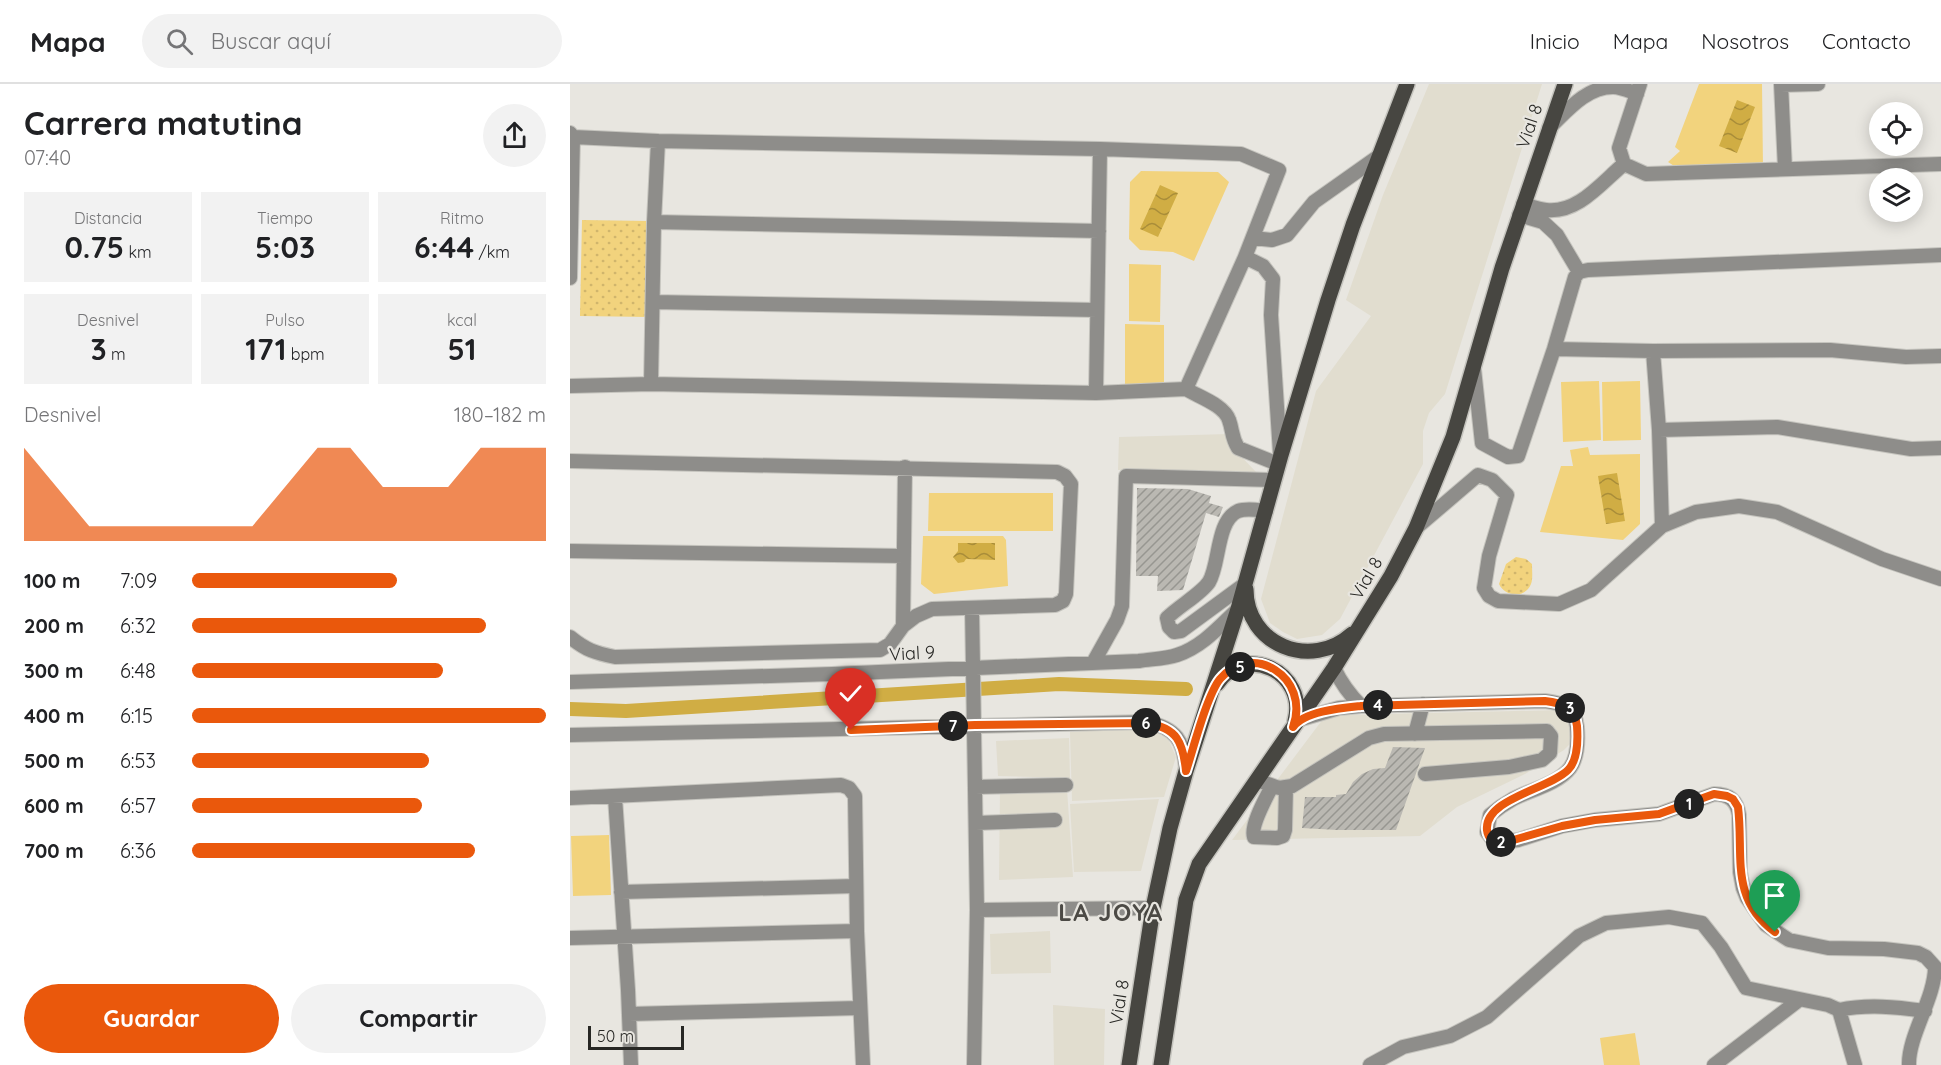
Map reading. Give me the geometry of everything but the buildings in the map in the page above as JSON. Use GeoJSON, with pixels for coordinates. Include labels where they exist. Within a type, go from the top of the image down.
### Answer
{"type":"FeatureCollection","features":[{"type":"Feature","properties":{"kind":"main road","name":"Vial 8"},"geometry":{"type":"LineString","coordinates":[[1130,1065],[1153,908],[1170,828],[1186,771],[1238,609],[1279,459],[1328,300],[1353,225],[1407,84]]}},
{"type":"Feature","properties":{"kind":"main road","name":"Vial 8"},"geometry":{"type":"LineString","coordinates":[[1163,1061],[1186,900],[1199,864],[1334,668],[1391,576],[1416,528],[1453,437],[1521,210],[1565,84]]}},
{"type":"Feature","properties":{"kind":"main road"},"geometry":{"type":"LineString","coordinates":[[1247,577],[1246,592],[1250,612],[1261,630],[1286,648],[1307,652],[1328,649],[1346,639],[1363,622]]}},
{"type":"Feature","properties":{"kind":"main road"},"geometry":{"type":"LineString","coordinates":[[1211,696],[1220,680],[1234,669],[1251,664],[1269,667],[1284,677],[1294,692],[1297,710],[1295,724]]}},
{"type":"Feature","properties":{"kind":"street"},"geometry":{"type":"LineString","coordinates":[[1785,169],[1781,85],[1818,84]]}},
{"type":"Feature","properties":{"kind":"street"},"geometry":{"type":"LineString","coordinates":[[1548,129],[1579,99],[1595,90],[1616,87],[1639,89],[1619,148],[1624,164],[1646,174],[1941,164]]}},
{"type":"Feature","properties":{"kind":"street"},"geometry":{"type":"LineString","coordinates":[[570,278],[571,135],[658,141],[1100,149],[1241,154],[1279,170],[1245,257],[1186,389]]}},
{"type":"Feature","properties":{"kind":"street"},"geometry":{"type":"LineString","coordinates":[[651,384],[658,141]]}},
{"type":"Feature","properties":{"kind":"street"},"geometry":{"type":"LineString","coordinates":[[1096,393],[1100,149]]}},
{"type":"Feature","properties":{"kind":"street"},"geometry":{"type":"LineString","coordinates":[[1253,238],[1272,240],[1287,235],[1314,202],[1379,156]]}},
{"type":"Feature","properties":{"kind":"street"},"geometry":{"type":"LineString","coordinates":[[1521,210],[1565,209],[1594,192],[1624,164]]}},
{"type":"Feature","properties":{"kind":"street"},"geometry":{"type":"LineString","coordinates":[[1521,210],[1543,222],[1557,235],[1579,272]]}},
{"type":"Feature","properties":{"kind":"street"},"geometry":{"type":"LineString","coordinates":[[654,222],[1099,231]]}},
{"type":"Feature","properties":{"kind":"street"},"geometry":{"type":"LineString","coordinates":[[1474,366],[1482,443],[1508,457],[1518,456],[1554,349],[1575,277],[1579,272],[1600,269],[1941,255]]}},
{"type":"Feature","properties":{"kind":"street"},"geometry":{"type":"LineString","coordinates":[[570,386],[651,384],[1096,393],[1186,389],[1222,410],[1229,419],[1232,437],[1238,448],[1279,459],[1271,315],[1274,279],[1263,266],[1245,257]]}},
{"type":"Feature","properties":{"kind":"street"},"geometry":{"type":"LineString","coordinates":[[653,302],[1097,310]]}},
{"type":"Feature","properties":{"kind":"street"},"geometry":{"type":"LineString","coordinates":[[1554,349],[1830,350],[1906,357],[1941,356]]}},
{"type":"Feature","properties":{"kind":"street"},"geometry":{"type":"LineString","coordinates":[[1653,351],[1659,430],[1662,526]]}},
{"type":"Feature","properties":{"kind":"street"},"geometry":{"type":"LineString","coordinates":[[1659,430],[1777,428],[1911,449],[1941,448]]}},
{"type":"Feature","properties":{"kind":"street"},"geometry":{"type":"LineString","coordinates":[[570,461],[1057,472],[1065,476],[1071,484],[1066,594],[1060,604],[1050,607],[932,609],[916,616],[903,626],[890,645],[880,650],[615,657],[597,654],[584,648],[570,637]]}},
{"type":"Feature","properties":{"kind":"street"},"geometry":{"type":"LineString","coordinates":[[903,626],[905,467]]}},
{"type":"Feature","properties":{"kind":"street"},"geometry":{"type":"LineString","coordinates":[[1416,528],[1478,475],[1492,480],[1507,495],[1489,556],[1484,588],[1489,596],[1498,601],[1559,604],[1591,590],[1662,526],[1696,512],[1738,506],[1777,512],[1882,559],[1941,579]]}},
{"type":"Feature","properties":{"kind":"street"},"geometry":{"type":"LineString","coordinates":[[1092,663],[1117,620],[1122,606],[1126,476],[1274,480]]}},
{"type":"Feature","properties":{"kind":"street"},"geometry":{"type":"LineString","coordinates":[[1247,577],[1181,631],[1174,632],[1169,627],[1167,618],[1205,587],[1211,578],[1225,524],[1236,512],[1266,511]]}},
{"type":"Feature","properties":{"kind":"street"},"geometry":{"type":"LineString","coordinates":[[570,551],[904,556]]}},
{"type":"Feature","properties":{"kind":"street"},"geometry":{"type":"LineString","coordinates":[[972,608],[977,910],[974,1065]]}},
{"type":"Feature","properties":{"kind":"street","name":"Vial 9"},"geometry":{"type":"LineString","coordinates":[[570,682],[1139,661],[1177,655],[1191,649],[1207,638],[1238,609]]}},
{"type":"Feature","properties":{"kind":"street"},"geometry":{"type":"LineString","coordinates":[[1334,668],[1349,695],[1361,706]]}},
{"type":"Feature","properties":{"kind":"street"},"geometry":{"type":"LineString","coordinates":[[1295,724],[1338,708],[1361,706],[1545,701],[1561,703],[1569,707],[1574,714],[1577,729],[1575,757],[1569,769],[1550,782],[1499,807],[1490,815],[1487,832],[1494,841],[1503,843],[1518,840],[1562,826],[1595,820],[1659,814],[1714,794],[1733,799],[1738,807],[1740,872],[1743,888],[1766,925],[1789,940],[1805,944],[1828,948],[1884,949],[1918,953],[1926,957],[1935,967],[1909,1065]]}},
{"type":"Feature","properties":{"kind":"street"},"geometry":{"type":"LineString","coordinates":[[1415,734],[1423,704]]}},
{"type":"Feature","properties":{"kind":"street"},"geometry":{"type":"LineString","coordinates":[[570,735],[1147,723],[1168,729],[1180,742],[1184,751],[1186,771]]}},
{"type":"Feature","properties":{"kind":"street"},"geometry":{"type":"LineString","coordinates":[[1257,780],[1286,788],[1369,738],[1384,734],[1547,731],[1551,736],[1550,753],[1542,760],[1509,767],[1425,774]]}},
{"type":"Feature","properties":{"kind":"street"},"geometry":{"type":"LineString","coordinates":[[570,798],[841,785],[849,788],[855,796],[859,1008],[863,1065]]}},
{"type":"Feature","properties":{"kind":"street"},"geometry":{"type":"LineString","coordinates":[[975,787],[1066,785]]}},
{"type":"Feature","properties":{"kind":"street"},"geometry":{"type":"LineString","coordinates":[[1272,786],[1256,820],[1252,832],[1254,837],[1283,836],[1286,788]]}},
{"type":"Feature","properties":{"kind":"street"},"geometry":{"type":"LineString","coordinates":[[615,797],[631,1065]]}},
{"type":"Feature","properties":{"kind":"street"},"geometry":{"type":"LineString","coordinates":[[976,823],[1055,820]]}},
{"type":"Feature","properties":{"kind":"street"},"geometry":{"type":"LineString","coordinates":[[621,892],[856,886]]}},
{"type":"Feature","properties":{"kind":"street"},"geometry":{"type":"LineString","coordinates":[[977,910],[1153,908]]}},
{"type":"Feature","properties":{"kind":"street"},"geometry":{"type":"LineString","coordinates":[[1370,1065],[1403,1047],[1450,1036],[1487,1017],[1579,936],[1606,923],[1669,917],[1702,923],[1721,947],[1746,988],[1828,1005],[1839,1010],[1858,1006],[1876,1006],[1925,1011]]}},
{"type":"Feature","properties":{"kind":"street"},"geometry":{"type":"LineString","coordinates":[[570,938],[857,931]]}},
{"type":"Feature","properties":{"kind":"street"},"geometry":{"type":"LineString","coordinates":[[1714,1065],[1799,1000]]}},
{"type":"Feature","properties":{"kind":"street"},"geometry":{"type":"LineString","coordinates":[[629,1014],[859,1008]]}},
{"type":"Feature","properties":{"kind":"street"},"geometry":{"type":"LineString","coordinates":[[1839,1010],[1854,1065]]}},
{"type":"Feature","properties":{"kind":"shaded area"},"geometry":{"type":"Polygon","coordinates":[[[1429,84],[1542,84],[1445,394],[1429,413],[1423,431],[1423,464],[1340,619],[1322,635],[1297,639],[1270,623],[1261,599],[1316,391],[1371,316],[1346,300],[1383,195],[1429,84]]]}},
{"type":"Feature","properties":{"kind":"shaded area"},"geometry":{"type":"Polygon","coordinates":[[[1699,84],[1762,84],[1763,168],[1682,171],[1668,162],[1680,151],[1675,147],[1699,84]]]}},
{"type":"Feature","properties":{"kind":"shaded area"},"geometry":{"type":"Polygon","coordinates":[[[1141,171],[1218,172],[1229,182],[1194,261],[1173,252],[1140,250],[1129,239],[1130,182],[1141,171]]]}},
{"type":"Feature","properties":{"kind":"shaded area"},"geometry":{"type":"Polygon","coordinates":[[[582,220],[650,221],[648,317],[580,316],[582,220]]]}},
{"type":"Feature","properties":{"kind":"shaded area"},"geometry":{"type":"Polygon","coordinates":[[[1129,264],[1161,265],[1160,322],[1129,321],[1129,264]]]}},
{"type":"Feature","properties":{"kind":"shaded area"},"geometry":{"type":"Polygon","coordinates":[[[1125,324],[1164,325],[1164,386],[1125,385],[1125,324]]]}},
{"type":"Feature","properties":{"kind":"shaded area"},"geometry":{"type":"Polygon","coordinates":[[[1599,381],[1601,440],[1563,442],[1561,382],[1599,381]]]}},
{"type":"Feature","properties":{"kind":"shaded area"},"geometry":{"type":"Polygon","coordinates":[[[1640,381],[1641,440],[1603,441],[1602,382],[1640,381]]]}},
{"type":"Feature","properties":{"kind":"shaded area"},"geometry":{"type":"Polygon","coordinates":[[[1229,434],[1234,449],[1257,473],[1118,470],[1119,437],[1229,434]]]}},
{"type":"Feature","properties":{"kind":"shaded area"},"geometry":{"type":"Polygon","coordinates":[[[1588,447],[1590,455],[1640,454],[1640,524],[1623,540],[1540,532],[1561,466],[1573,466],[1570,450],[1588,447]]]}},
{"type":"Feature","properties":{"kind":"shaded area"},"geometry":{"type":"Polygon","coordinates":[[[929,493],[1053,493],[1053,531],[928,531],[929,493]]]}},
{"type":"Feature","properties":{"kind":"shaded area"},"geometry":{"type":"Polygon","coordinates":[[[923,536],[1003,536],[1006,540],[1008,586],[934,594],[921,584],[923,536]]]}},
{"type":"Feature","properties":{"kind":"shaded area"},"geometry":{"type":"Polygon","coordinates":[[[1516,557],[1526,559],[1532,564],[1531,584],[1520,594],[1510,594],[1499,584],[1506,564],[1516,557]]]}},
{"type":"Feature","properties":{"kind":"shaded area"},"geometry":{"type":"Polygon","coordinates":[[[1563,710],[1571,721],[1572,742],[1564,750],[1525,774],[1457,807],[1420,836],[1232,840],[1323,719],[1341,715],[1563,710]]]}},
{"type":"Feature","properties":{"kind":"shaded area"},"geometry":{"type":"Polygon","coordinates":[[[1150,726],[1157,729],[1169,741],[1176,757],[1164,797],[1072,801],[1070,732],[1150,726]]]}},
{"type":"Feature","properties":{"kind":"shaded area"},"geometry":{"type":"Polygon","coordinates":[[[1069,738],[1070,778],[998,776],[996,741],[1069,738]]]}},
{"type":"Feature","properties":{"kind":"shaded area"},"geometry":{"type":"Polygon","coordinates":[[[1067,789],[1073,877],[999,880],[1000,790],[1067,789]]]}},
{"type":"Feature","properties":{"kind":"shaded area"},"geometry":{"type":"Polygon","coordinates":[[[1159,799],[1141,871],[1074,872],[1070,804],[1159,799]]]}},
{"type":"Feature","properties":{"kind":"shaded area"},"geometry":{"type":"Polygon","coordinates":[[[609,835],[611,895],[573,896],[571,836],[609,835]]]}},
{"type":"Feature","properties":{"kind":"shaded area"},"geometry":{"type":"Polygon","coordinates":[[[1050,931],[1051,973],[991,974],[990,934],[1050,931]]]}},
{"type":"Feature","properties":{"kind":"shaded area"},"geometry":{"type":"Polygon","coordinates":[[[1053,1005],[1105,1009],[1104,1065],[1054,1065],[1053,1005]]]}},
{"type":"Feature","properties":{"kind":"shaded area"},"geometry":{"type":"Polygon","coordinates":[[[1635,1033],[1640,1065],[1604,1065],[1600,1038],[1635,1033]]]}},
{"type":"Feature","properties":{"kind":"water"},"geometry":{"type":"Polygon","coordinates":[[[1737,100],[1755,107],[1737,153],[1719,146],[1737,100]]]}},
{"type":"Feature","properties":{"kind":"water"},"geometry":{"type":"Polygon","coordinates":[[[1160,185],[1178,193],[1158,237],[1140,229],[1160,185]]]}},
{"type":"Feature","properties":{"kind":"water"},"geometry":{"type":"Polygon","coordinates":[[[1617,473],[1625,521],[1606,524],[1598,476],[1617,473]]]}},
{"type":"Feature","properties":{"kind":"water"},"geometry":{"type":"Polygon","coordinates":[[[958,543],[995,543],[995,560],[966,559],[958,563],[953,557],[958,551],[958,543]]]}},
{"type":"Feature","properties":{"kind":"waterway"},"geometry":{"type":"LineString","coordinates":[[570,709],[626,711],[1059,684],[1186,689]]}},
{"type":"Feature","properties":{"kind":"district","name":"LA JOYA"},"geometry":{"type":"Point","coordinates":[1111,912]}},
{"type":"Feature","properties":{"kind":"route"},"geometry":{"type":"LineString","coordinates":[[851,730],[975,725],[1147,723],[1168,729],[1176,736],[1184,751],[1186,771],[1215,687],[1226,674],[1251,664],[1277,671],[1290,684],[1297,700],[1293,727],[1298,720],[1338,708],[1545,701],[1561,703],[1569,707],[1576,720],[1575,757],[1569,769],[1550,782],[1499,807],[1490,815],[1487,822],[1489,837],[1503,843],[1562,826],[1610,818],[1659,814],[1714,794],[1727,796],[1736,802],[1738,807],[1740,872],[1743,888],[1755,910],[1766,925],[1775,932]]}}]}
